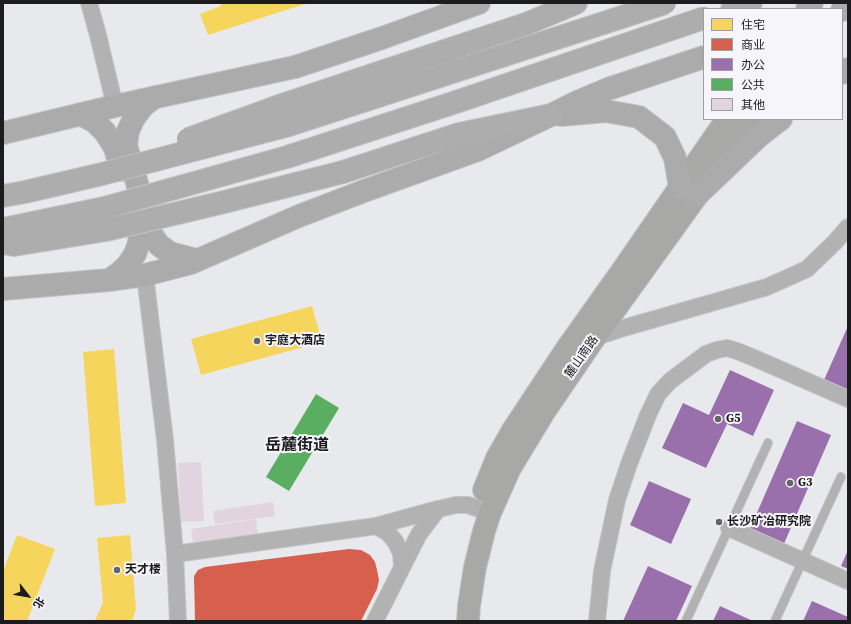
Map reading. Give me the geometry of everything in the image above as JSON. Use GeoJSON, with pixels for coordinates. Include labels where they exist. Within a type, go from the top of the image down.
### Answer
{"type":"FeatureCollection","features":[{"type":"Feature","properties":{"kind":"highway"},"geometry":{"type":"LineString","coordinates":[[102,174],[184,141],[279,106],[526,24],[576,3]]}},
{"type":"Feature","properties":{"kind":"highway"},"geometry":{"type":"LineString","coordinates":[[3,196],[102,174],[286,126],[664,3]]}},
{"type":"Feature","properties":{"kind":"highway"},"geometry":{"type":"LineString","coordinates":[[735,8],[751,3]]}},
{"type":"Feature","properties":{"kind":"highway"},"geometry":{"type":"LineString","coordinates":[[3,229],[104,208],[287,157],[456,102],[703,18]]}},
{"type":"Feature","properties":{"kind":"highway"},"geometry":{"type":"LineString","coordinates":[[3,243],[14,245],[106,230],[343,172],[459,134],[551,115]]}},
{"type":"Feature","properties":{"kind":"main road"},"geometry":{"type":"LineString","coordinates":[[3,133],[156,96],[295,68],[479,3]]}},
{"type":"Feature","properties":{"kind":"main road"},"geometry":{"type":"LineString","coordinates":[[3,289],[109,280],[145,275],[191,262],[299,216],[478,150],[577,102],[608,89],[703,57]]}},
{"type":"Feature","properties":{"kind":"main road"},"geometry":{"type":"LineString","coordinates":[[156,96],[144,105],[134,118],[128,131],[126,145],[152,235],[159,245],[170,253],[197,260]]}},
{"type":"Feature","properties":{"kind":"main road"},"geometry":{"type":"LineString","coordinates":[[551,115],[606,111],[639,117],[665,137],[688,192],[780,120]]}},
{"type":"Feature","properties":{"kind":"main road"},"geometry":{"type":"LineString","coordinates":[[80,114],[95,122],[105,132],[115,148],[140,240],[135,254],[127,266],[109,280]]}},
{"type":"Feature","properties":{"kind":"main road","name":"麓山南路"},"geometry":{"type":"LineString","coordinates":[[454,621],[460,579],[471,523],[483,511],[544,412],[595,337],[688,192],[726,120]]}},
{"type":"Feature","properties":{"kind":"main road","name":"麓山南路"},"geometry":{"type":"LineString","coordinates":[[468,621],[475,567],[484,530],[483,511],[497,458],[513,430],[568,347],[622,271],[751,120]]}},
{"type":"Feature","properties":{"kind":"street"},"geometry":{"type":"LineString","coordinates":[[89,3],[115,106]]}},
{"type":"Feature","properties":{"kind":"street"},"geometry":{"type":"LineString","coordinates":[[568,347],[627,327],[767,287],[807,269],[836,242],[848,227]]}},
{"type":"Feature","properties":{"kind":"street"},"geometry":{"type":"LineString","coordinates":[[145,275],[165,440],[175,554],[178,621]]}},
{"type":"Feature","properties":{"kind":"street"},"geometry":{"type":"LineString","coordinates":[[597,621],[602,571],[617,500],[648,415],[658,394],[670,381],[706,354],[727,348],[752,357],[848,399]]}},
{"type":"Feature","properties":{"kind":"street"},"geometry":{"type":"LineString","coordinates":[[175,554],[376,526],[456,505],[468,505],[483,511]]}},
{"type":"Feature","properties":{"kind":"street"},"geometry":{"type":"LineString","coordinates":[[375,621],[419,534],[438,509]]}},
{"type":"Feature","properties":{"kind":"street"},"geometry":{"type":"LineString","coordinates":[[376,526],[387,532],[395,541],[401,553],[402,566]]}},
{"type":"Feature","properties":{"kind":"street"},"geometry":{"type":"LineString","coordinates":[[729,528],[848,580]]}},
{"type":"Feature","properties":{"kind":"lane"},"geometry":{"type":"LineString","coordinates":[[686,621],[768,443]]}},
{"type":"Feature","properties":{"kind":"lane"},"geometry":{"type":"LineString","coordinates":[[776,621],[840,477]]}},
{"type":"Feature","properties":{"kind":"building: 住宅"},"geometry":{"type":"Polygon","coordinates":[[[220,3],[308,3],[208,35],[200,14],[221,6],[220,3]]]}},
{"type":"Feature","properties":{"kind":"building: 住宅","name":"宇庭大酒店"},"geometry":{"type":"Polygon","coordinates":[[[312,306],[322,342],[201,375],[191,339],[312,306]]]}},
{"type":"Feature","properties":{"kind":"building: 住宅"},"geometry":{"type":"Polygon","coordinates":[[[114,349],[126,503],[95,506],[83,352],[114,349]]]}},
{"type":"Feature","properties":{"kind":"building: 住宅"},"geometry":{"type":"Polygon","coordinates":[[[17,535],[55,549],[27,621],[3,621],[3,571],[17,535]]]}},
{"type":"Feature","properties":{"kind":"building: 住宅","name":"天才楼"},"geometry":{"type":"Polygon","coordinates":[[[130,535],[136,609],[132,621],[95,621],[103,602],[97,538],[130,535]]]}},
{"type":"Feature","properties":{"kind":"building: 商业"},"geometry":{"type":"Polygon","coordinates":[[[349,549],[361,550],[370,555],[375,562],[379,580],[377,589],[361,621],[195,621],[194,576],[198,570],[205,567],[349,549]]]}},
{"type":"Feature","properties":{"kind":"building: 办公"},"geometry":{"type":"Polygon","coordinates":[[[848,326],[848,391],[824,380],[848,326]]]}},
{"type":"Feature","properties":{"kind":"building: 办公","name":"G5"},"geometry":{"type":"Polygon","coordinates":[[[730,370],[774,390],[753,436],[727,424],[706,468],[662,448],[683,403],[709,415],[730,370]]]}},
{"type":"Feature","properties":{"kind":"building: 办公","name":"G3"},"geometry":{"type":"Polygon","coordinates":[[[797,421],[831,435],[783,546],[749,531],[797,421]]]}},
{"type":"Feature","properties":{"kind":"building: 办公"},"geometry":{"type":"Polygon","coordinates":[[[649,481],[691,499],[671,544],[630,525],[649,481]]]}},
{"type":"Feature","properties":{"kind":"building: 办公"},"geometry":{"type":"Polygon","coordinates":[[[848,550],[848,569],[841,566],[848,550]]]}},
{"type":"Feature","properties":{"kind":"building: 办公"},"geometry":{"type":"Polygon","coordinates":[[[648,566],[692,586],[676,621],[623,621],[648,566]]]}},
{"type":"Feature","properties":{"kind":"building: 办公"},"geometry":{"type":"Polygon","coordinates":[[[812,601],[848,617],[848,621],[803,621],[812,601]]]}},
{"type":"Feature","properties":{"kind":"building: 办公"},"geometry":{"type":"Polygon","coordinates":[[[720,606],[753,621],[713,621],[720,606]]]}},
{"type":"Feature","properties":{"kind":"building: 公共"},"geometry":{"type":"Polygon","coordinates":[[[316,394],[339,408],[289,491],[266,477],[316,394]]]}},
{"type":"Feature","properties":{"kind":"building: 其他"},"geometry":{"type":"Polygon","coordinates":[[[201,462],[204,521],[181,522],[178,463],[201,462]]]}},
{"type":"Feature","properties":{"kind":"building: 其他"},"geometry":{"type":"Polygon","coordinates":[[[273,502],[275,516],[215,524],[213,511],[273,502]]]}},
{"type":"Feature","properties":{"kind":"building: 其他"},"geometry":{"type":"Polygon","coordinates":[[[256,519],[258,534],[193,543],[191,529],[256,519]]]}},
{"type":"Feature","properties":{"kind":"place","name":"宇庭大酒店"},"geometry":{"type":"Point","coordinates":[257,341]}},
{"type":"Feature","properties":{"kind":"place","name":"G5"},"geometry":{"type":"Point","coordinates":[718,419]}},
{"type":"Feature","properties":{"kind":"place","name":"G3"},"geometry":{"type":"Point","coordinates":[790,483]}},
{"type":"Feature","properties":{"kind":"place","name":"长沙矿冶研究院"},"geometry":{"type":"Point","coordinates":[719,522]}},
{"type":"Feature","properties":{"kind":"place","name":"天才楼"},"geometry":{"type":"Point","coordinates":[117,570]}},
{"type":"Feature","properties":{"kind":"district","name":"岳麓街道"},"geometry":{"type":"Point","coordinates":[297,446]}}]}
